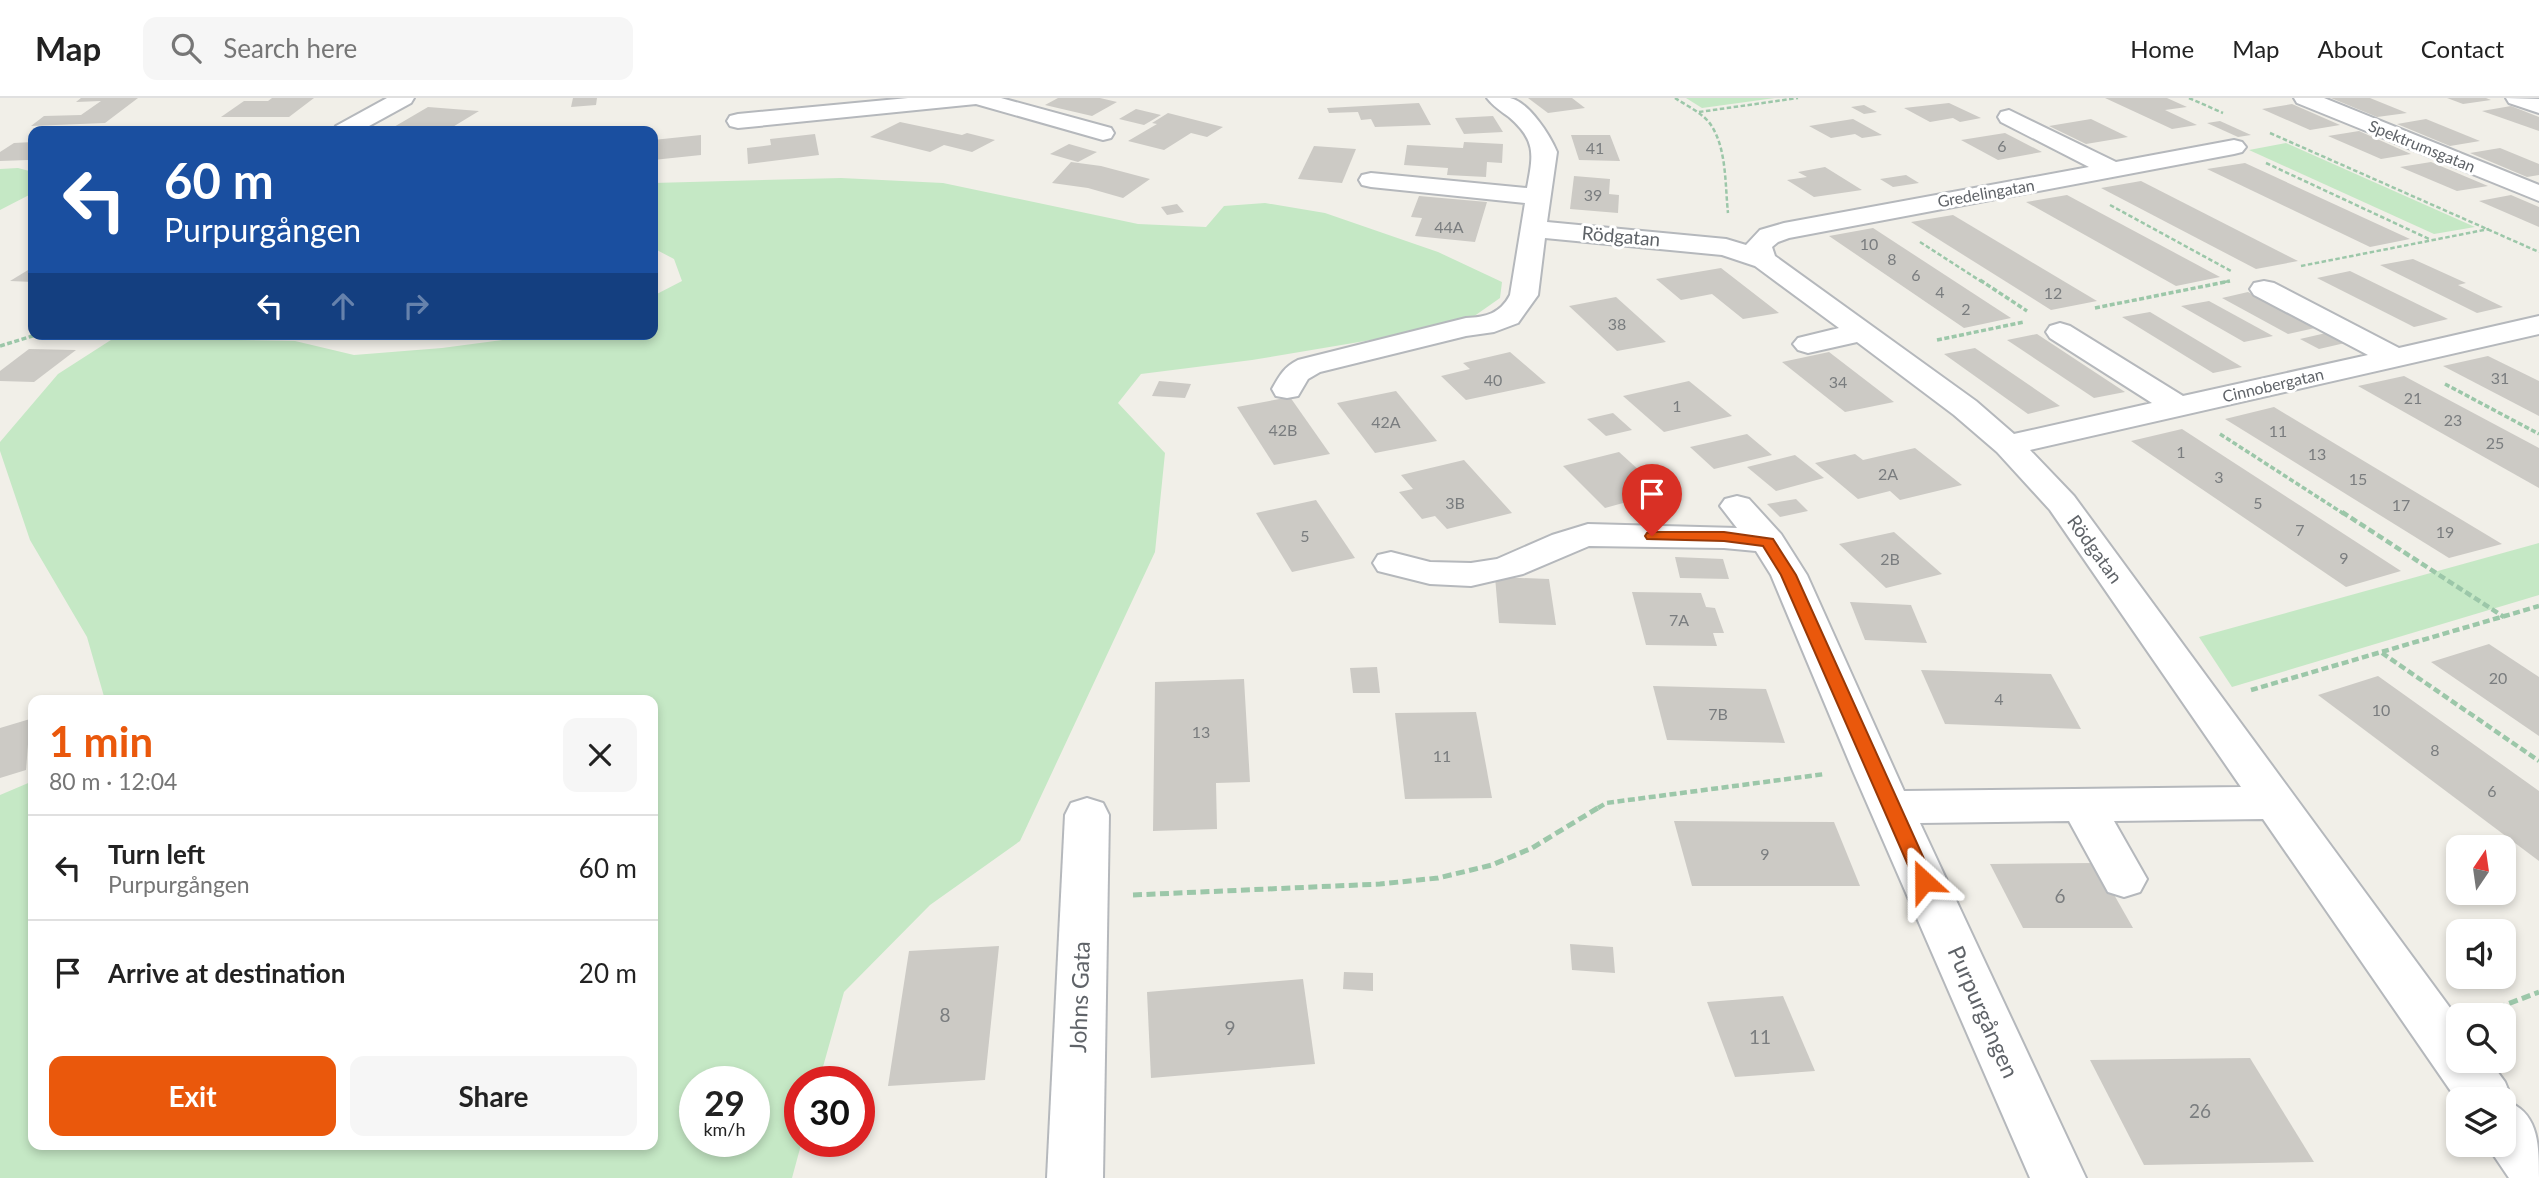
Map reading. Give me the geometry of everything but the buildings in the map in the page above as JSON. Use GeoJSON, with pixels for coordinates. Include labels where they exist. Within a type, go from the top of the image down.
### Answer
{"type":"FeatureCollection","features":[{"type":"Feature","properties":{"kind":"street"},"geometry":{"type":"LineString","coordinates":[[353,126],[403,98]]}},
{"type":"Feature","properties":{"kind":"street"},"geometry":{"type":"LineString","coordinates":[[738,121],[976,98],[1103,133]]}},
{"type":"Feature","properties":{"kind":"street"},"geometry":{"type":"LineString","coordinates":[[1287,389],[1296,373],[1308,366],[1466,327],[1489,325],[1508,319],[1518,310],[1524,295],[1545,164],[1542,139],[1533,127],[1498,98]]}},
{"type":"Feature","properties":{"kind":"street","name":"Spektrumsgatan"},"geometry":{"type":"LineString","coordinates":[[2305,98],[2539,194]]}},
{"type":"Feature","properties":{"kind":"street"},"geometry":{"type":"LineString","coordinates":[[2517,98],[2539,106]]}},
{"type":"Feature","properties":{"kind":"street"},"geometry":{"type":"LineString","coordinates":[[2009,117],[2114,170]]}},
{"type":"Feature","properties":{"kind":"street","name":"Gredelingatan"},"geometry":{"type":"LineString","coordinates":[[1764,260],[1758,246],[1769,236],[1804,226],[2234,147]]}},
{"type":"Feature","properties":{"kind":"street","name":"Rödgatan"},"geometry":{"type":"LineString","coordinates":[[1371,180],[1726,247],[1764,260],[1965,408],[2008,445],[2062,503],[2202,704],[2477,1087]]}},
{"type":"Feature","properties":{"kind":"street"},"geometry":{"type":"LineString","coordinates":[[2254,283],[2395,358]]}},
{"type":"Feature","properties":{"kind":"street","name":"Cinnobergatan"},"geometry":{"type":"LineString","coordinates":[[2008,445],[2539,325]]}},
{"type":"Feature","properties":{"kind":"street"},"geometry":{"type":"LineString","coordinates":[[2050,326],[2179,407]]}},
{"type":"Feature","properties":{"kind":"street"},"geometry":{"type":"LineString","coordinates":[[1808,344],[1874,341]]}},
{"type":"Feature","properties":{"kind":"street","name":"Purpurgången"},"geometry":{"type":"LineString","coordinates":[[1737,506],[1768,542],[1789,575],[1882,789],[2058,1178]]}},
{"type":"Feature","properties":{"kind":"street"},"geometry":{"type":"LineString","coordinates":[[1391,563],[1433,574],[1470,574],[1498,570],[1569,539],[1588,535],[1724,537],[1768,542]]}},
{"type":"Feature","properties":{"kind":"street"},"geometry":{"type":"LineString","coordinates":[[1882,789],[2082,805],[2273,803]]}},
{"type":"Feature","properties":{"kind":"street"},"geometry":{"type":"LineString","coordinates":[[2082,805],[2124,879]]}},
{"type":"Feature","properties":{"kind":"street","name":"Johns Gata"},"geometry":{"type":"LineString","coordinates":[[1075,1178],[1087,816]]}},
{"type":"Feature","properties":{"kind":"street"},"geometry":{"type":"LineString","coordinates":[[2516,1142],[2539,1175]]}},
{"type":"Feature","properties":{"kind":"path"},"geometry":{"type":"LineString","coordinates":[[1675,98],[1713,127],[1718,139],[1734,232],[1764,260]]}},
{"type":"Feature","properties":{"kind":"path"},"geometry":{"type":"LineString","coordinates":[[1698,113],[1797,98]]}},
{"type":"Feature","properties":{"kind":"path"},"geometry":{"type":"LineString","coordinates":[[2189,98],[2223,113]]}},
{"type":"Feature","properties":{"kind":"path"},"geometry":{"type":"LineString","coordinates":[[2269,133],[2539,252]]}},
{"type":"Feature","properties":{"kind":"path"},"geometry":{"type":"LineString","coordinates":[[2234,147],[2432,240]]}},
{"type":"Feature","properties":{"kind":"path"},"geometry":{"type":"LineString","coordinates":[[2063,180],[2254,283]]}},
{"type":"Feature","properties":{"kind":"path"},"geometry":{"type":"LineString","coordinates":[[1875,213],[2050,326]]}},
{"type":"Feature","properties":{"kind":"path"},"geometry":{"type":"LineString","coordinates":[[2297,267],[2489,229]]}},
{"type":"Feature","properties":{"kind":"path"},"geometry":{"type":"LineString","coordinates":[[2094,308],[2254,283]]}},
{"type":"Feature","properties":{"kind":"path"},"geometry":{"type":"LineString","coordinates":[[1874,341],[2050,326]]}},
{"type":"Feature","properties":{"kind":"path"},"geometry":{"type":"LineString","coordinates":[[0,346],[28,337]]}},
{"type":"Feature","properties":{"kind":"path"},"geometry":{"type":"LineString","coordinates":[[2395,358],[2539,434]]}},
{"type":"Feature","properties":{"kind":"path"},"geometry":{"type":"LineString","coordinates":[[2179,407],[2504,617]]}},
{"type":"Feature","properties":{"kind":"path"},"geometry":{"type":"LineString","coordinates":[[2202,704],[2539,606]]}},
{"type":"Feature","properties":{"kind":"path"},"geometry":{"type":"LineString","coordinates":[[2382,652],[2539,761]]}},
{"type":"Feature","properties":{"kind":"path"},"geometry":{"type":"LineString","coordinates":[[1083,897],[1380,884],[1438,878],[1492,865],[1532,848],[1606,803],[1804,776],[1882,789]]}},
{"type":"Feature","properties":{"kind":"path"},"geometry":{"type":"LineString","coordinates":[[2511,1003],[2539,992]]}},
{"type":"Feature","properties":{"kind":"green space"},"geometry":{"type":"Polygon","coordinates":[[[1686,98],[1775,98],[1702,108],[1686,98]]]}},
{"type":"Feature","properties":{"kind":"green space"},"geometry":{"type":"Polygon","coordinates":[[[2286,143],[2475,227],[2434,234],[2249,150],[2286,143]]]}},
{"type":"Feature","properties":{"kind":"green space"},"geometry":{"type":"Polygon","coordinates":[[[0,169],[28,171],[28,196],[0,210],[0,169]]]}},
{"type":"Feature","properties":{"kind":"green space"},"geometry":{"type":"Polygon","coordinates":[[[841,178],[943,183],[1138,224],[1206,227],[1224,206],[1265,203],[1325,213],[1438,252],[1502,282],[1500,298],[1473,317],[1377,339],[1252,360],[1141,374],[1118,403],[1165,453],[1155,552],[1020,841],[930,905],[844,992],[823,1066],[784,1066],[784,1157],[798,1157],[792,1178],[0,1178],[0,795],[28,783],[28,1150],[658,1150],[658,695],[104,695],[87,637],[30,540],[0,451],[0,442],[58,374],[111,340],[295,341],[354,355],[502,340],[658,340],[658,293],[682,281],[674,259],[658,251],[658,183],[841,178]]]}},
{"type":"Feature","properties":{"kind":"green space"},"geometry":{"type":"Polygon","coordinates":[[[2539,543],[2539,595],[2232,687],[2199,637],[2539,543]]]}},
{"type":"Feature","properties":{"kind":"route"},"geometry":{"type":"LineString","coordinates":[[1652,536],[1724,537],[1768,542],[1789,575],[1924,881]]}}]}
